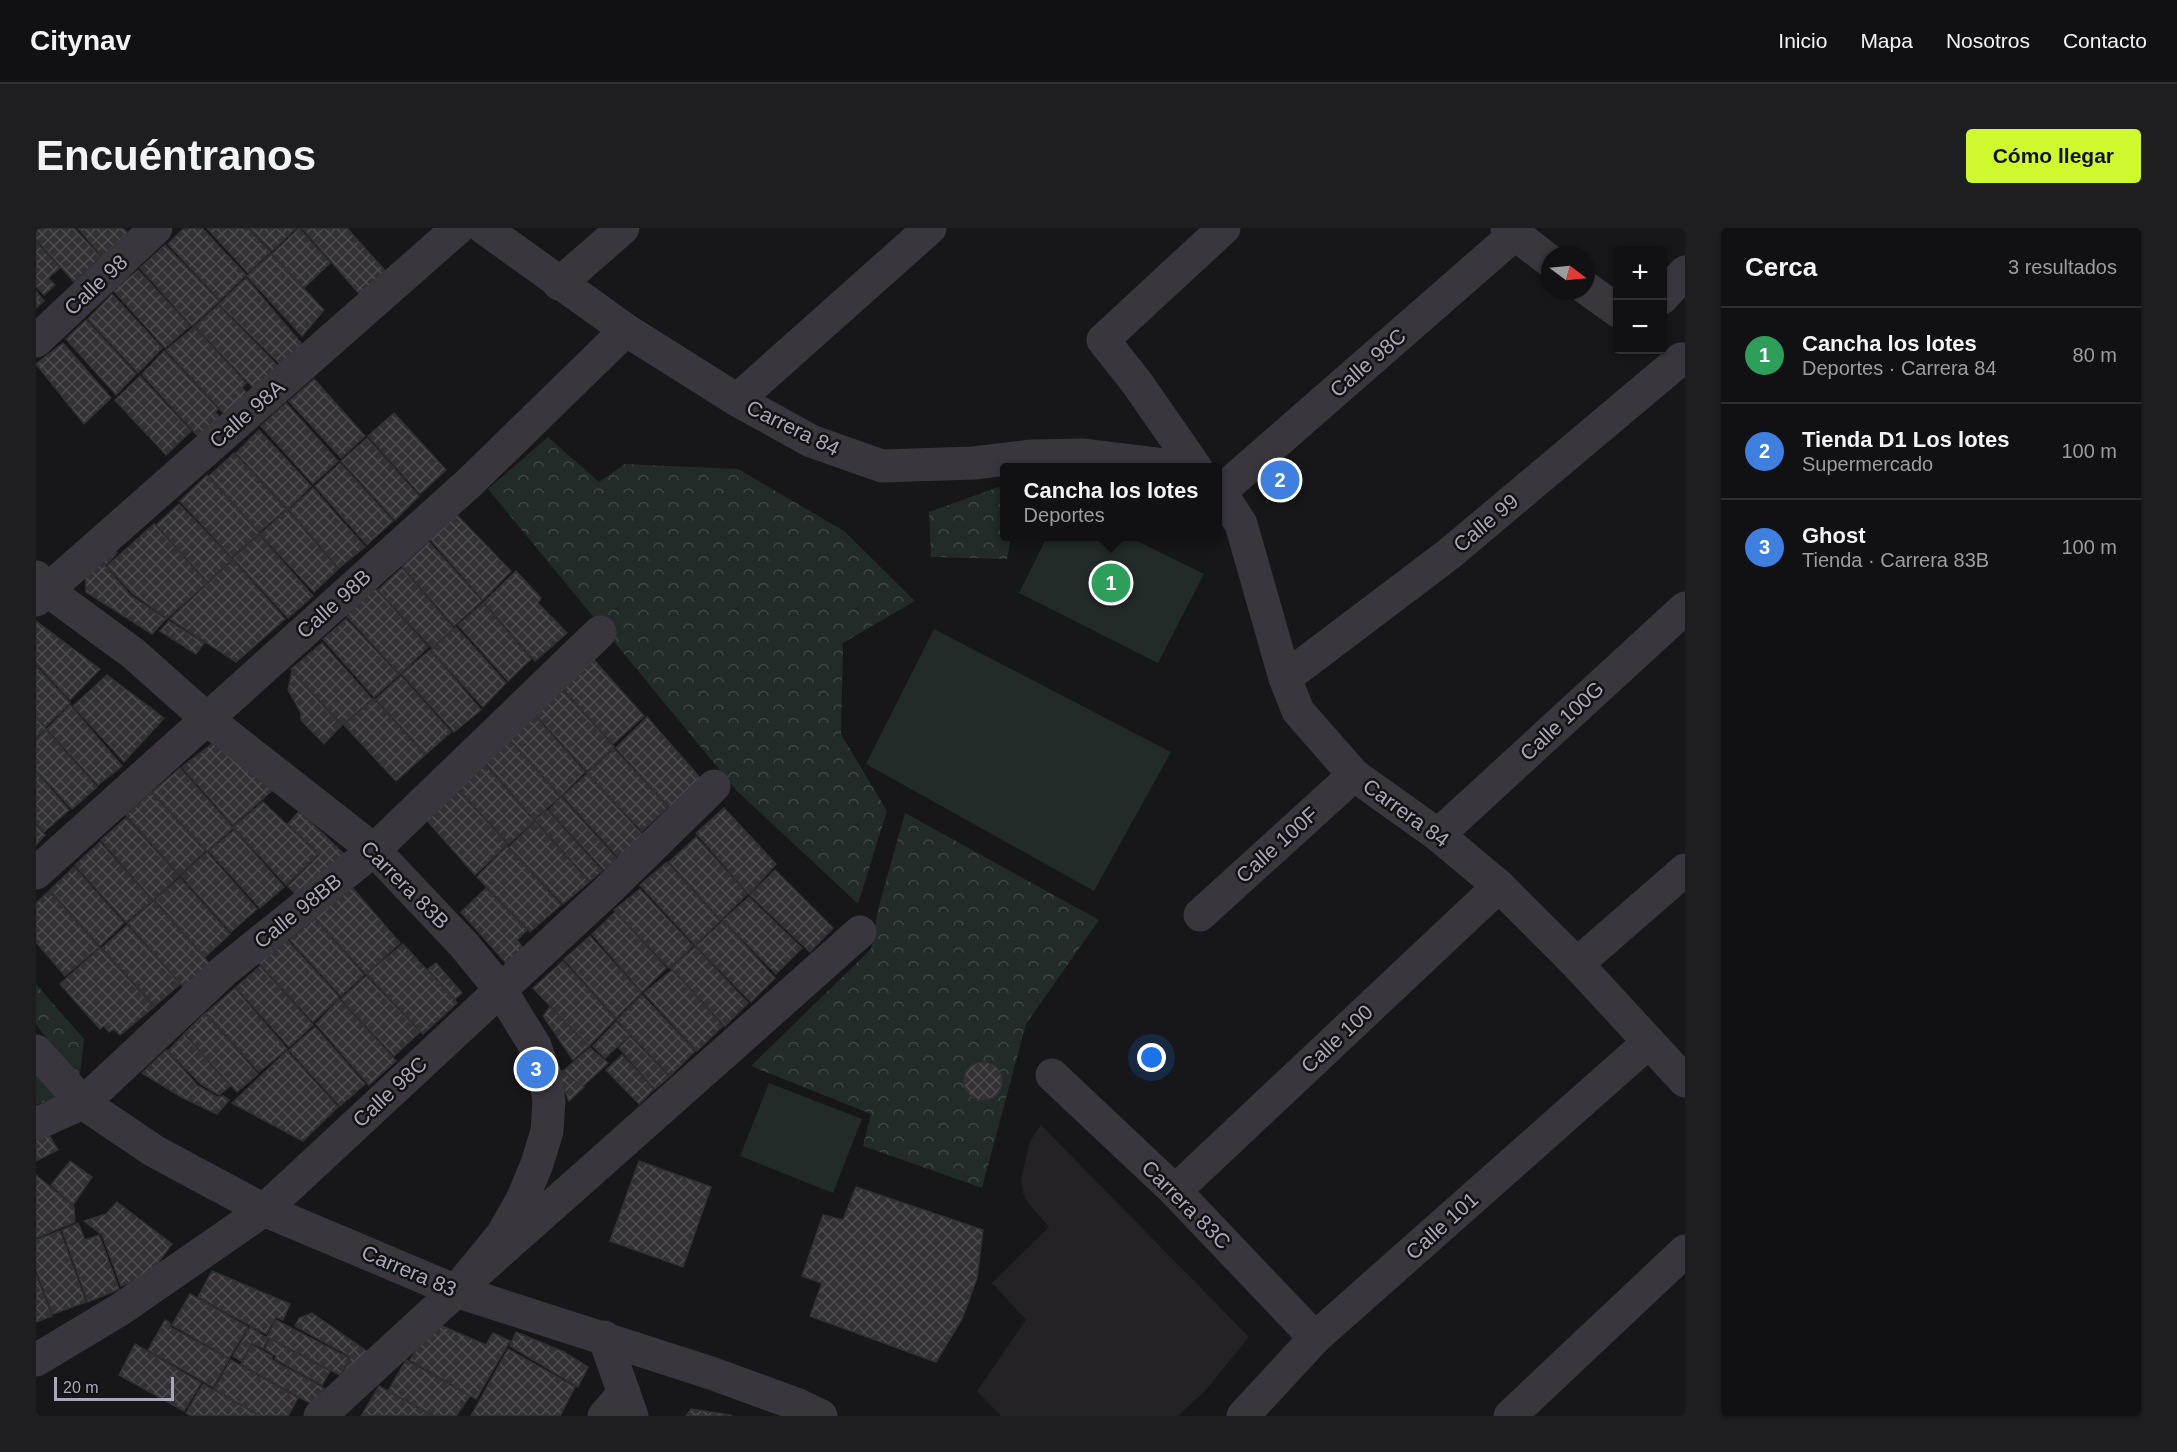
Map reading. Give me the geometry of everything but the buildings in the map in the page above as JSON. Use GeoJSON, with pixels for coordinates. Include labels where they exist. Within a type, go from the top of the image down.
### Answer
{"type":"FeatureCollection","features":[{"type":"Feature","properties":{"kind":"street","name":"Calle 98"},"geometry":{"type":"LineString","coordinates":[[36,341],[156,228]]}},
{"type":"Feature","properties":{"kind":"street","name":"Calle 98A"},"geometry":{"type":"LineString","coordinates":[[40,589],[458,228]]}},
{"type":"Feature","properties":{"kind":"street","name":"Carrera 84"},"geometry":{"type":"LineString","coordinates":[[483,228],[626,330],[736,400],[811,441],[882,466],[974,463],[1032,456],[1082,455],[1147,463]]}},
{"type":"Feature","properties":{"kind":"street"},"geometry":{"type":"LineString","coordinates":[[559,284],[623,228]]}},
{"type":"Feature","properties":{"kind":"street"},"geometry":{"type":"LineString","coordinates":[[736,400],[930,228]]}},
{"type":"Feature","properties":{"kind":"street"},"geometry":{"type":"LineString","coordinates":[[1193,463],[1137,383],[1103,340],[1224,228]]}},
{"type":"Feature","properties":{"kind":"street"},"geometry":{"type":"LineString","coordinates":[[1511,231],[1541,254]]}},
{"type":"Feature","properties":{"kind":"street","name":"Calle 98C"},"geometry":{"type":"LineString","coordinates":[[1222,486],[1511,231]]}},
{"type":"Feature","properties":{"kind":"street"},"geometry":{"type":"LineString","coordinates":[[1667,292],[1685,272]]}},
{"type":"Feature","properties":{"kind":"street"},"geometry":{"type":"LineString","coordinates":[[1595,294],[1613,307]]}},
{"type":"Feature","properties":{"kind":"street","name":"Calle 98B"},"geometry":{"type":"LineString","coordinates":[[36,873],[469,483],[626,330]]}},
{"type":"Feature","properties":{"kind":"street","name":"Calle 99"},"geometry":{"type":"LineString","coordinates":[[1285,678],[1449,554],[1676,355]]}},
{"type":"Feature","properties":{"kind":"street","name":"Carrera 84"},"geometry":{"type":"LineString","coordinates":[[1222,494],[1241,524],[1285,678],[1298,711],[1354,775],[1438,835],[1499,886],[1577,964],[1685,1081]]}},
{"type":"Feature","properties":{"kind":"street","name":"Carrera 83B"},"geometry":{"type":"LineString","coordinates":[[40,589],[134,654],[207,719],[374,850],[464,945],[500,989],[535,1046],[545,1075],[549,1101],[547,1131],[522,1200],[502,1235],[456,1291]]}},
{"type":"Feature","properties":{"kind":"street","name":"Calle 100G"},"geometry":{"type":"LineString","coordinates":[[1438,835],[1685,608]]}},
{"type":"Feature","properties":{"kind":"street","name":"Calle 98BB"},"geometry":{"type":"LineString","coordinates":[[36,1124],[83,1103],[225,970],[374,850],[600,632]]}},
{"type":"Feature","properties":{"kind":"street","name":"Calle 100F"},"geometry":{"type":"LineString","coordinates":[[1200,915],[1354,775]]}},
{"type":"Feature","properties":{"kind":"street","name":"Calle 98C"},"geometry":{"type":"LineString","coordinates":[[36,1360],[121,1308],[264,1210],[608,890],[714,786]]}},
{"type":"Feature","properties":{"kind":"street"},"geometry":{"type":"LineString","coordinates":[[1577,964],[1685,870]]}},
{"type":"Feature","properties":{"kind":"street","name":"Calle 100"},"geometry":{"type":"LineString","coordinates":[[1175,1191],[1499,886]]}},
{"type":"Feature","properties":{"kind":"street"},"geometry":{"type":"LineString","coordinates":[[320,1416],[456,1291],[860,932]]}},
{"type":"Feature","properties":{"kind":"street","name":"Calle 101"},"geometry":{"type":"LineString","coordinates":[[1243,1416],[1315,1338],[1648,1042]]}},
{"type":"Feature","properties":{"kind":"street","name":"Carrera 83"},"geometry":{"type":"LineString","coordinates":[[36,1051],[83,1103],[154,1151],[264,1210],[456,1291],[722,1377],[795,1404],[820,1416]]}},
{"type":"Feature","properties":{"kind":"street","name":"Carrera 83C"},"geometry":{"type":"LineString","coordinates":[[1052,1075],[1175,1191],[1315,1338]]}},
{"type":"Feature","properties":{"kind":"street"},"geometry":{"type":"LineString","coordinates":[[1510,1416],[1685,1251]]}},
{"type":"Feature","properties":{"kind":"street"},"geometry":{"type":"LineString","coordinates":[[604,1337],[620,1408]]}},
{"type":"Feature","properties":{"kind":"shaded area"},"geometry":{"type":"Polygon","coordinates":[[[1041,1125],[1249,1337],[1205,1391],[1178,1416],[1001,1416],[977,1391],[1026,1320],[992,1283],[1049,1227],[1028,1203],[1023,1193],[1021,1180],[1030,1141],[1041,1125]]]}},
{"type":"Feature","properties":{"kind":"green space"},"geometry":{"type":"Polygon","coordinates":[[[548,437],[599,482],[625,464],[738,469],[844,531],[915,601],[843,643],[841,734],[887,811],[858,904],[737,791],[488,489],[548,437]]]}},
{"type":"Feature","properties":{"kind":"green space"},"geometry":{"type":"Polygon","coordinates":[[[1000,486],[1000,541],[1010,541],[1007,559],[931,557],[929,512],[1000,486]]]}},
{"type":"Feature","properties":{"kind":"green space"},"geometry":{"type":"Polygon","coordinates":[[[1045,541],[1137,541],[1204,574],[1158,663],[1019,593],[1045,541]]]}},
{"type":"Feature","properties":{"kind":"green space"},"geometry":{"type":"Polygon","coordinates":[[[934,629],[1171,752],[1094,891],[866,764],[934,629]]]}},
{"type":"Feature","properties":{"kind":"green space"},"geometry":{"type":"Polygon","coordinates":[[[905,813],[1099,920],[1026,1024],[982,1188],[863,1146],[871,1114],[751,1066],[871,949],[878,909],[905,813]]]}},
{"type":"Feature","properties":{"kind":"green space"},"geometry":{"type":"Polygon","coordinates":[[[36,984],[84,1039],[79,1083],[36,1024],[36,984]]]}},
{"type":"Feature","properties":{"kind":"green space"},"geometry":{"type":"Polygon","coordinates":[[[36,1074],[58,1097],[36,1105],[36,1074]]]}},
{"type":"Feature","properties":{"kind":"green space"},"geometry":{"type":"Polygon","coordinates":[[[769,1083],[862,1119],[833,1193],[740,1156],[769,1083]]]}},
{"type":"Feature","properties":{"kind":"place","name":"Tienda D1 Los lotes"},"geometry":{"type":"Point","coordinates":[1280,480]}},
{"type":"Feature","properties":{"kind":"place","name":"Cancha los lotes"},"geometry":{"type":"Point","coordinates":[1111,583]}},
{"type":"Feature","properties":{"kind":"place","name":"Ghost"},"geometry":{"type":"Point","coordinates":[536,1069]}}]}
